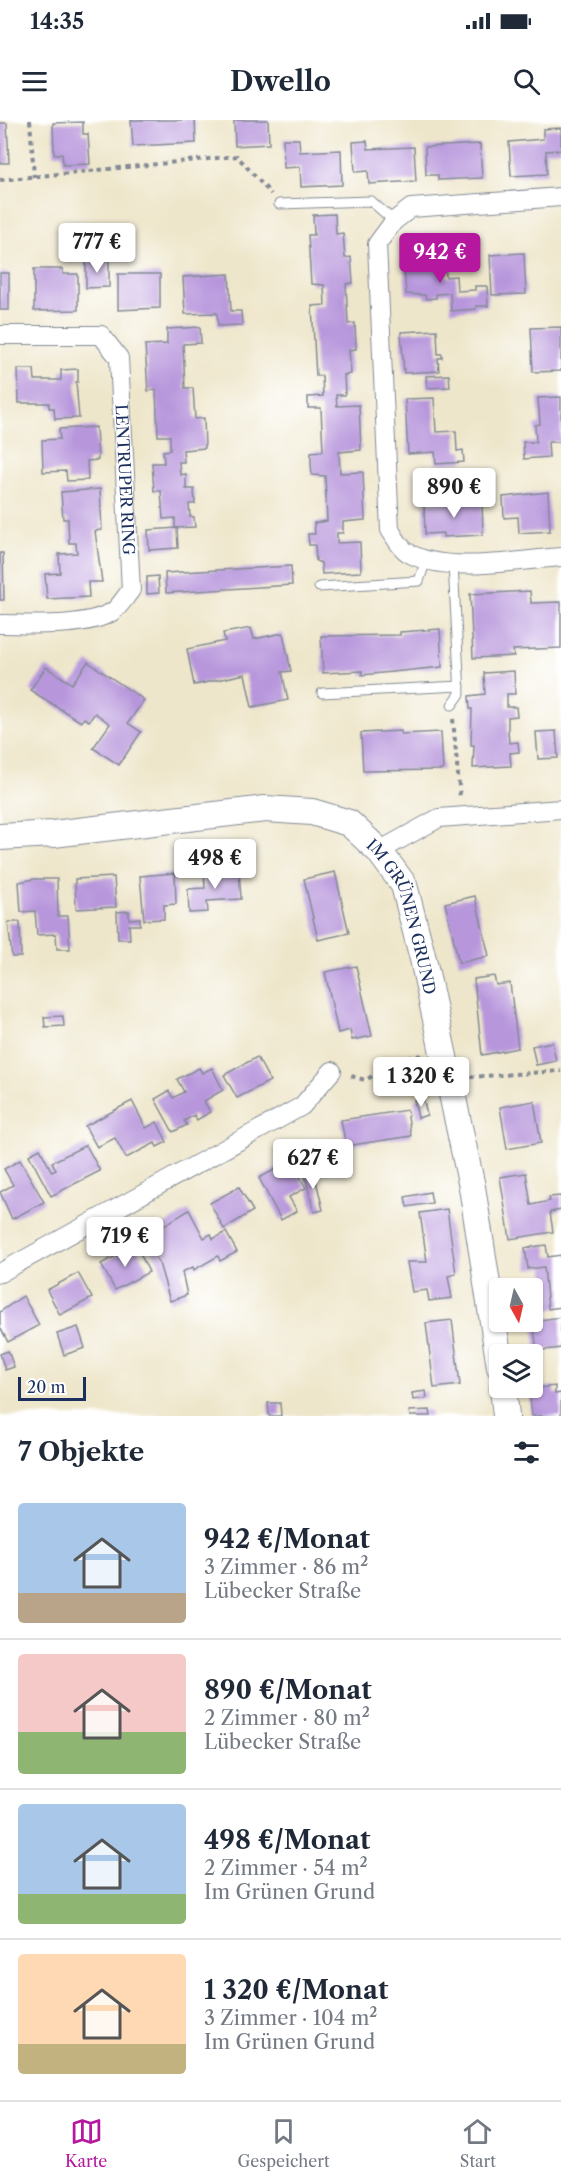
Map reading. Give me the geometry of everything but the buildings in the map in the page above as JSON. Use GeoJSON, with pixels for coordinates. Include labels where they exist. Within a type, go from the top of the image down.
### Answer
{"type":"FeatureCollection","features":[{"type":"Feature","properties":{"kind":"street"},"geometry":{"type":"LineString","coordinates":[[561,197],[411,208],[394,221],[377,244],[390,530],[405,552],[426,560],[453,564],[561,557]]}},
{"type":"Feature","properties":{"kind":"street","name":"LENTRUPER RING"},"geometry":{"type":"LineString","coordinates":[[0,335],[101,335],[119,358],[131,590],[113,611],[82,620],[53,625],[0,624]]}},
{"type":"Feature","properties":{"kind":"street","name":"IM GRÜNEN GRUND"},"geometry":{"type":"LineString","coordinates":[[0,837],[53,834],[265,809],[312,812],[349,823],[379,851],[404,885],[423,959],[472,1187],[497,1344]]}},
{"type":"Feature","properties":{"kind":"street"},"geometry":{"type":"LineString","coordinates":[[379,851],[439,818],[462,814],[561,809]]}},
{"type":"Feature","properties":{"kind":"street"},"geometry":{"type":"LineString","coordinates":[[0,1273],[302,1106],[333,1071]]}},
{"type":"Feature","properties":{"kind":"street"},"geometry":{"type":"LineString","coordinates":[[504,1398],[506,1416]]}},
{"type":"Feature","properties":{"kind":"lane"},"geometry":{"type":"LineString","coordinates":[[279,204],[371,201],[394,221]]}},
{"type":"Feature","properties":{"kind":"lane"},"geometry":{"type":"LineString","coordinates":[[319,587],[418,581],[426,560]]}},
{"type":"Feature","properties":{"kind":"lane"},"geometry":{"type":"LineString","coordinates":[[452,705],[460,694],[453,564]]}},
{"type":"Feature","properties":{"kind":"lane"},"geometry":{"type":"LineString","coordinates":[[322,693],[460,686]]}},
{"type":"Feature","properties":{"kind":"path"},"geometry":{"type":"LineString","coordinates":[[30,120],[34,177]]}},
{"type":"Feature","properties":{"kind":"path"},"geometry":{"type":"LineString","coordinates":[[0,180],[237,156],[279,204]]}},
{"type":"Feature","properties":{"kind":"path"},"geometry":{"type":"LineString","coordinates":[[452,705],[462,814]]}},
{"type":"Feature","properties":{"kind":"path"},"geometry":{"type":"LineString","coordinates":[[333,1071],[365,1080],[407,1058],[443,1051]]}},
{"type":"Feature","properties":{"kind":"path"},"geometry":{"type":"LineString","coordinates":[[467,1077],[561,1071]]}}]}
